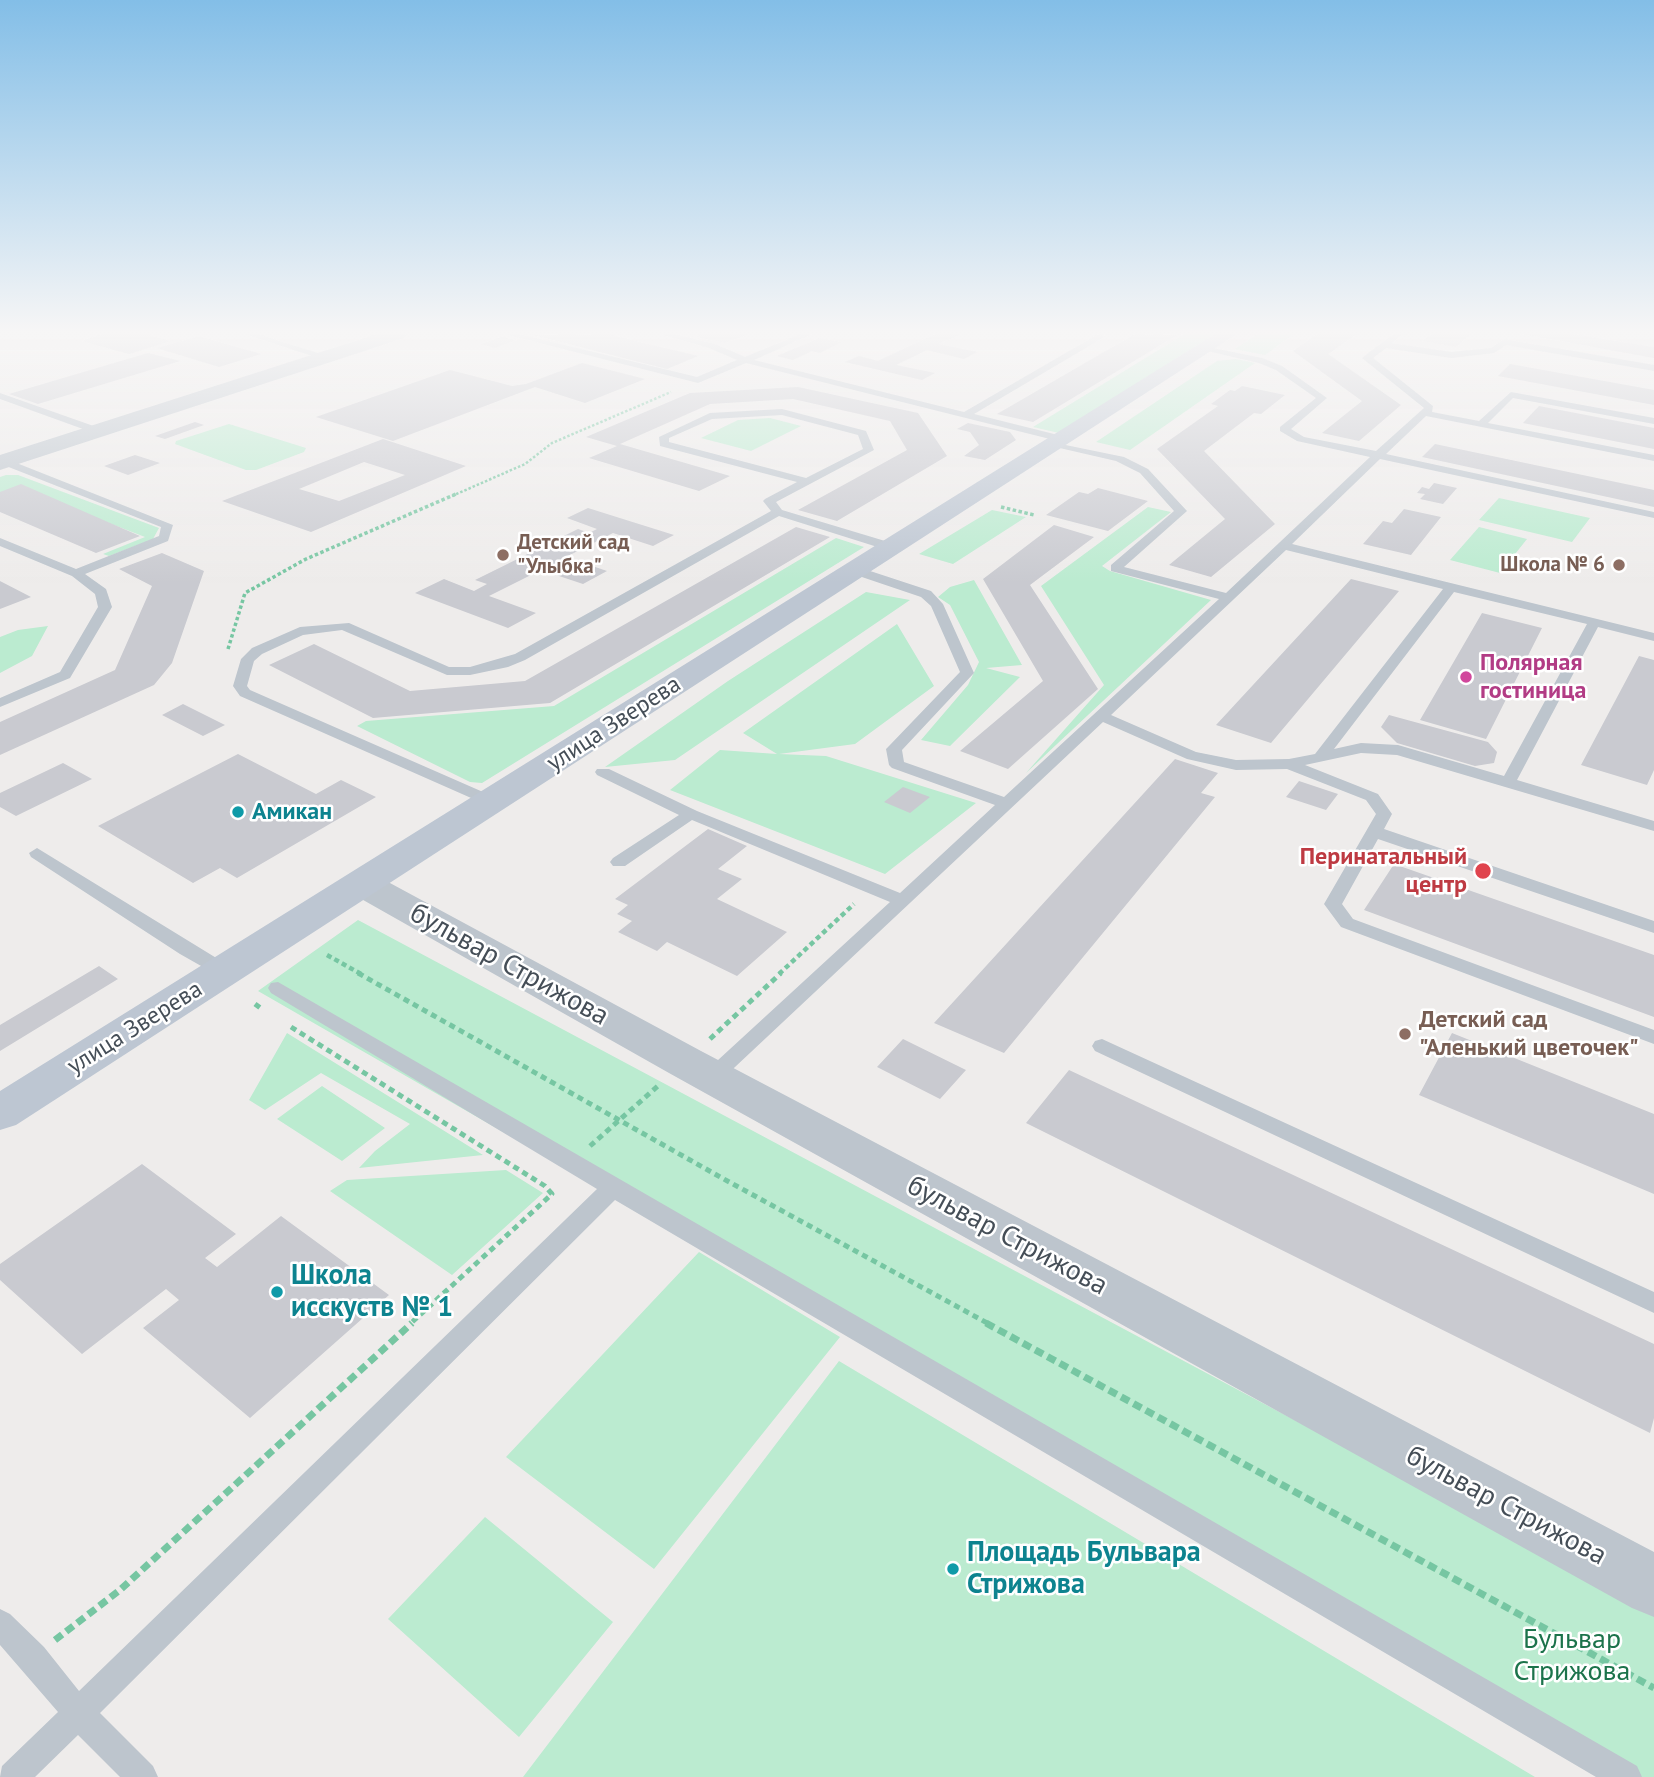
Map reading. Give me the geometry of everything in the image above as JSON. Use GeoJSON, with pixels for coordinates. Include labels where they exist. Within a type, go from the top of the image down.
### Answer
{"type":"FeatureCollection","features":[{"type":"Feature","properties":{"kind":"main road","name":"улица Зверева"},"geometry":{"type":"LineString","coordinates":[[0,1114],[1098,417]]}},
{"type":"Feature","properties":{"kind":"street"},"geometry":{"type":"LineString","coordinates":[[2,462],[141,417]]}},
{"type":"Feature","properties":{"kind":"street","name":"бульвар Стрижова"},"geometry":{"type":"LineString","coordinates":[[363,884],[712,1077],[1654,1586]]}},
{"type":"Feature","properties":{"kind":"lane"},"geometry":{"type":"LineString","coordinates":[[59,417],[98,431]]}},
{"type":"Feature","properties":{"kind":"lane"},"geometry":{"type":"LineString","coordinates":[[708,417],[664,437],[664,444],[806,481]]}},
{"type":"Feature","properties":{"kind":"lane"},"geometry":{"type":"LineString","coordinates":[[801,417],[862,433],[869,450],[769,501],[778,512],[891,547]]}},
{"type":"Feature","properties":{"kind":"lane"},"geometry":{"type":"LineString","coordinates":[[967,417],[1120,459],[1144,471],[1181,511],[1115,568],[1226,597]]}},
{"type":"Feature","properties":{"kind":"lane"},"geometry":{"type":"LineString","coordinates":[[1299,417],[1284,429],[1301,439],[1654,515]]}},
{"type":"Feature","properties":{"kind":"lane"},"geometry":{"type":"LineString","coordinates":[[712,1077],[1420,417]]}},
{"type":"Feature","properties":{"kind":"lane"},"geometry":{"type":"LineString","coordinates":[[1444,417],[1654,458]]}},
{"type":"Feature","properties":{"kind":"lane"},"geometry":{"type":"LineString","coordinates":[[1481,424],[1488,417]]}},
{"type":"Feature","properties":{"kind":"lane"},"geometry":{"type":"LineString","coordinates":[[1632,417],[1654,421]]}},
{"type":"Feature","properties":{"kind":"lane"},"geometry":{"type":"LineString","coordinates":[[2,462],[167,526],[164,538],[76,573]]}},
{"type":"Feature","properties":{"kind":"lane"},"geometry":{"type":"LineString","coordinates":[[493,802],[245,693],[240,686],[248,659],[300,631],[344,626],[447,671],[470,671],[503,664],[778,512]]}},
{"type":"Feature","properties":{"kind":"lane"},"geometry":{"type":"LineString","coordinates":[[0,542],[76,573],[101,592],[105,607],[65,675],[0,703]]}},
{"type":"Feature","properties":{"kind":"lane"},"geometry":{"type":"LineString","coordinates":[[1284,546],[1654,637]]}},
{"type":"Feature","properties":{"kind":"lane"},"geometry":{"type":"LineString","coordinates":[[854,570],[926,594],[937,604],[967,673],[894,748],[897,765],[1005,803]]}},
{"type":"Feature","properties":{"kind":"lane"},"geometry":{"type":"LineString","coordinates":[[1322,755],[1451,587]]}},
{"type":"Feature","properties":{"kind":"lane"},"geometry":{"type":"LineString","coordinates":[[1508,783],[1594,622]]}},
{"type":"Feature","properties":{"kind":"lane"},"geometry":{"type":"LineString","coordinates":[[1100,715],[1192,756],[1236,765],[1289,764],[1361,748],[1398,750],[1654,826]]}},
{"type":"Feature","properties":{"kind":"lane"},"geometry":{"type":"LineString","coordinates":[[1289,764],[1372,797],[1384,814],[1333,904],[1347,923],[1654,1037]]}},
{"type":"Feature","properties":{"kind":"lane"},"geometry":{"type":"LineString","coordinates":[[603,772],[691,814],[902,900]]}},
{"type":"Feature","properties":{"kind":"lane"},"geometry":{"type":"LineString","coordinates":[[620,862],[691,814]]}},
{"type":"Feature","properties":{"kind":"lane"},"geometry":{"type":"LineString","coordinates":[[1375,832],[1654,927]]}},
{"type":"Feature","properties":{"kind":"lane"},"geometry":{"type":"LineString","coordinates":[[37,853],[224,971]]}},
{"type":"Feature","properties":{"kind":"lane"},"geometry":{"type":"LineString","coordinates":[[278,989],[613,1188],[1626,1777]]}},
{"type":"Feature","properties":{"kind":"lane"},"geometry":{"type":"LineString","coordinates":[[1102,1046],[1654,1303]]}},
{"type":"Feature","properties":{"kind":"lane"},"geometry":{"type":"LineString","coordinates":[[13,1777],[613,1188]]}},
{"type":"Feature","properties":{"kind":"lane"},"geometry":{"type":"LineString","coordinates":[[0,1624],[33,1658],[79,1714],[142,1777]]}},
{"type":"Feature","properties":{"kind":"path"},"geometry":{"type":"LineString","coordinates":[[240,686],[222,669],[245,593],[306,559],[525,464],[552,443],[612,417]]}},
{"type":"Feature","properties":{"kind":"path"},"geometry":{"type":"LineString","coordinates":[[327,955],[722,1178],[1654,1688]]}},
{"type":"Feature","properties":{"kind":"path"},"geometry":{"type":"LineString","coordinates":[[255,1004],[266,1012]]}},
{"type":"Feature","properties":{"kind":"path"},"geometry":{"type":"LineString","coordinates":[[33,1658],[120,1590],[552,1194],[545,1186],[289,1026]]}},
{"type":"Feature","properties":{"kind":"green space"},"geometry":{"type":"Polygon","coordinates":[[[1049,417],[1084,417],[1059,433],[1033,427],[1049,417]]]}},
{"type":"Feature","properties":{"kind":"green space"},"geometry":{"type":"Polygon","coordinates":[[[1133,417],[1178,417],[1130,450],[1096,442],[1133,417]]]}},
{"type":"Feature","properties":{"kind":"green space"},"geometry":{"type":"Polygon","coordinates":[[[770,418],[801,426],[751,451],[701,438],[738,420],[770,418]]]}},
{"type":"Feature","properties":{"kind":"green space"},"geometry":{"type":"Polygon","coordinates":[[[229,424],[306,448],[304,452],[256,470],[246,470],[175,444],[176,441],[229,424]]]}},
{"type":"Feature","properties":{"kind":"green space"},"geometry":{"type":"Polygon","coordinates":[[[18,475],[159,528],[153,539],[109,556],[103,554],[145,537],[18,488],[0,494],[0,477],[18,475]]]}},
{"type":"Feature","properties":{"kind":"green space"},"geometry":{"type":"Polygon","coordinates":[[[1499,498],[1590,518],[1572,542],[1479,520],[1499,498]]]}},
{"type":"Feature","properties":{"kind":"green space"},"geometry":{"type":"Polygon","coordinates":[[[1148,507],[1171,512],[1102,566],[1110,571],[1211,600],[1026,773],[1104,685],[1041,586],[1148,507]]]}},
{"type":"Feature","properties":{"kind":"green space"},"geometry":{"type":"Polygon","coordinates":[[[992,510],[1026,517],[953,564],[919,554],[992,510]]]}},
{"type":"Feature","properties":{"kind":"green space"},"geometry":{"type":"Polygon","coordinates":[[[1479,527],[1527,539],[1500,573],[1450,560],[1479,527]]]}},
{"type":"Feature","properties":{"kind":"green space"},"geometry":{"type":"Polygon","coordinates":[[[836,538],[864,547],[482,783],[470,782],[357,726],[366,721],[554,706],[836,538]]]}},
{"type":"Feature","properties":{"kind":"green space"},"geometry":{"type":"Polygon","coordinates":[[[974,580],[1022,665],[986,668],[1020,677],[950,746],[921,740],[968,685],[979,662],[950,605],[938,597],[950,587],[974,580]]]}},
{"type":"Feature","properties":{"kind":"green space"},"geometry":{"type":"Polygon","coordinates":[[[866,592],[910,600],[675,760],[605,767],[728,681],[866,592]]]}},
{"type":"Feature","properties":{"kind":"green space"},"geometry":{"type":"Polygon","coordinates":[[[897,624],[934,686],[855,744],[779,754],[826,756],[976,803],[885,874],[670,790],[720,750],[777,754],[743,733],[897,624]]]}},
{"type":"Feature","properties":{"kind":"green space"},"geometry":{"type":"Polygon","coordinates":[[[48,626],[32,656],[0,673],[0,637],[18,630],[48,626]]]}},
{"type":"Feature","properties":{"kind":"green space","name":"Бульвар Стрижова"},"geometry":{"type":"Polygon","coordinates":[[[358,920],[1654,1612],[1654,1777],[1625,1777],[258,991],[358,920]]]}},
{"type":"Feature","properties":{"kind":"green space"},"geometry":{"type":"Polygon","coordinates":[[[287,1033],[483,1155],[359,1168],[375,1151],[410,1124],[321,1073],[265,1110],[249,1100],[287,1033]]]}},
{"type":"Feature","properties":{"kind":"green space"},"geometry":{"type":"Polygon","coordinates":[[[322,1086],[385,1128],[342,1161],[277,1119],[322,1086]]]}},
{"type":"Feature","properties":{"kind":"green space"},"geometry":{"type":"Polygon","coordinates":[[[506,1170],[543,1193],[452,1275],[330,1191],[347,1180],[506,1170]]]}},
{"type":"Feature","properties":{"kind":"green space"},"geometry":{"type":"Polygon","coordinates":[[[699,1252],[840,1337],[654,1569],[506,1457],[699,1252]]]}},
{"type":"Feature","properties":{"kind":"green space","name":"Площадь Бульвара Стрижова"},"geometry":{"type":"Polygon","coordinates":[[[839,1361],[1535,1777],[523,1777],[839,1361]]]}},
{"type":"Feature","properties":{"kind":"green space"},"geometry":{"type":"Polygon","coordinates":[[[485,1517],[613,1622],[519,1737],[388,1619],[485,1517]]]}},
{"type":"Feature","properties":{"kind":"building"},"geometry":{"type":"Polygon","coordinates":[[[316,417],[456,417],[393,441],[316,417]]]}},
{"type":"Feature","properties":{"kind":"building"},"geometry":{"type":"Polygon","coordinates":[[[633,417],[681,417],[620,444],[730,476],[699,491],[589,458],[617,446],[586,437],[633,417]]]}},
{"type":"Feature","properties":{"kind":"building"},"geometry":{"type":"Polygon","coordinates":[[[872,417],[921,417],[947,456],[837,521],[798,510],[907,450],[890,421],[872,417]]]}},
{"type":"Feature","properties":{"kind":"building"},"geometry":{"type":"Polygon","coordinates":[[[1010,417],[1041,417],[1033,422],[1010,417]]]}},
{"type":"Feature","properties":{"kind":"building"},"geometry":{"type":"Polygon","coordinates":[[[1202,417],[1249,417],[1204,451],[1275,524],[1211,577],[1169,565],[1225,519],[1157,449],[1202,417]]]}},
{"type":"Feature","properties":{"kind":"building"},"geometry":{"type":"Polygon","coordinates":[[[1342,417],[1387,417],[1359,441],[1322,433],[1342,417]]]}},
{"type":"Feature","properties":{"kind":"building"},"geometry":{"type":"Polygon","coordinates":[[[1529,417],[1596,417],[1654,428],[1654,449],[1523,423],[1529,417]]]}},
{"type":"Feature","properties":{"kind":"building"},"geometry":{"type":"Polygon","coordinates":[[[195,422],[204,425],[165,439],[155,436],[195,422]]]}},
{"type":"Feature","properties":{"kind":"building"},"geometry":{"type":"Polygon","coordinates":[[[968,423],[1010,432],[1016,440],[985,460],[964,456],[979,445],[970,432],[957,429],[968,423]]]}},
{"type":"Feature","properties":{"kind":"building"},"geometry":{"type":"Polygon","coordinates":[[[383,439],[466,466],[311,532],[222,501],[383,439]],[[364,462],[299,489],[339,501],[405,475],[364,462]]]}},
{"type":"Feature","properties":{"kind":"building"},"geometry":{"type":"Polygon","coordinates":[[[1435,444],[1654,490],[1654,507],[1422,457],[1435,444]]]}},
{"type":"Feature","properties":{"kind":"building"},"geometry":{"type":"Polygon","coordinates":[[[135,455],[160,463],[128,475],[104,466],[135,455]]]}},
{"type":"Feature","properties":{"kind":"building"},"geometry":{"type":"Polygon","coordinates":[[[1434,483],[1457,488],[1443,504],[1420,499],[1425,494],[1417,493],[1422,487],[1429,489],[1434,483]]]}},
{"type":"Feature","properties":{"kind":"building"},"geometry":{"type":"Polygon","coordinates":[[[21,484],[140,536],[96,553],[0,512],[0,492],[21,484]]]}},
{"type":"Feature","properties":{"kind":"building"},"geometry":{"type":"Polygon","coordinates":[[[1098,488],[1148,501],[1108,531],[1046,515],[1079,492],[1088,494],[1098,488]]]}},
{"type":"Feature","properties":{"kind":"building"},"geometry":{"type":"Polygon","coordinates":[[[588,508],[674,535],[653,546],[613,533],[566,557],[607,571],[583,584],[541,570],[489,596],[536,613],[508,628],[415,593],[444,579],[474,591],[487,584],[475,580],[578,529],[589,533],[597,529],[567,518],[588,508]]]}},
{"type":"Feature","properties":{"kind":"building"},"geometry":{"type":"Polygon","coordinates":[[[1404,509],[1441,517],[1411,555],[1363,544],[1383,521],[1392,523],[1404,509]]]}},
{"type":"Feature","properties":{"kind":"building"},"geometry":{"type":"Polygon","coordinates":[[[1054,525],[1094,537],[1030,585],[1098,689],[1008,769],[960,751],[1043,681],[983,579],[1054,525]]]}},
{"type":"Feature","properties":{"kind":"building"},"geometry":{"type":"Polygon","coordinates":[[[796,527],[830,537],[550,703],[373,718],[269,665],[314,644],[410,691],[525,681],[796,527]]]}},
{"type":"Feature","properties":{"kind":"building"},"geometry":{"type":"Polygon","coordinates":[[[162,553],[204,571],[172,663],[154,685],[0,755],[0,722],[115,670],[152,586],[119,569],[162,553]]]}},
{"type":"Feature","properties":{"kind":"building"},"geometry":{"type":"Polygon","coordinates":[[[1351,579],[1399,591],[1271,743],[1216,725],[1351,579]]]}},
{"type":"Feature","properties":{"kind":"building"},"geometry":{"type":"Polygon","coordinates":[[[0,581],[31,597],[0,609],[0,581]]]}},
{"type":"Feature","properties":{"kind":"building"},"geometry":{"type":"Polygon","coordinates":[[[1482,613],[1542,628],[1486,739],[1420,720],[1482,613]]]}},
{"type":"Feature","properties":{"kind":"building"},"geometry":{"type":"Polygon","coordinates":[[[1639,656],[1654,660],[1654,770],[1647,785],[1581,765],[1639,656]]]}},
{"type":"Feature","properties":{"kind":"building"},"geometry":{"type":"Polygon","coordinates":[[[183,704],[225,725],[203,736],[162,715],[183,704]]]}},
{"type":"Feature","properties":{"kind":"building"},"geometry":{"type":"Polygon","coordinates":[[[1389,715],[1488,742],[1497,752],[1494,763],[1475,766],[1397,743],[1381,727],[1389,715]]]}},
{"type":"Feature","properties":{"kind":"building","name":"Амикан"},"geometry":{"type":"Polygon","coordinates":[[[238,754],[316,794],[341,780],[376,797],[237,878],[220,868],[193,883],[98,826],[238,754]]]}},
{"type":"Feature","properties":{"kind":"building"},"geometry":{"type":"Polygon","coordinates":[[[1175,759],[1218,773],[1201,793],[1215,797],[1004,1053],[934,1023],[1175,759]]]}},
{"type":"Feature","properties":{"kind":"building"},"geometry":{"type":"Polygon","coordinates":[[[63,763],[92,779],[16,816],[0,807],[0,793],[63,763]]]}},
{"type":"Feature","properties":{"kind":"building"},"geometry":{"type":"Polygon","coordinates":[[[1299,781],[1338,794],[1326,810],[1286,797],[1299,781]]]}},
{"type":"Feature","properties":{"kind":"building"},"geometry":{"type":"Polygon","coordinates":[[[903,787],[930,797],[910,813],[884,802],[903,787]]]}},
{"type":"Feature","properties":{"kind":"building"},"geometry":{"type":"Polygon","coordinates":[[[708,829],[747,846],[718,869],[742,879],[717,899],[787,932],[737,976],[667,942],[657,951],[618,932],[632,921],[617,914],[628,905],[615,899],[708,829]]]}},
{"type":"Feature","properties":{"kind":"building"},"geometry":{"type":"Polygon","coordinates":[[[1394,864],[1654,955],[1654,1017],[1364,910],[1394,864]]]}},
{"type":"Feature","properties":{"kind":"building"},"geometry":{"type":"Polygon","coordinates":[[[99,966],[118,979],[0,1051],[0,1025],[99,966]]]}},
{"type":"Feature","properties":{"kind":"building"},"geometry":{"type":"Polygon","coordinates":[[[1452,1033],[1654,1114],[1654,1194],[1419,1095],[1452,1033]]]}},
{"type":"Feature","properties":{"kind":"building"},"geometry":{"type":"Polygon","coordinates":[[[903,1039],[966,1070],[940,1099],[877,1067],[903,1039]]]}},
{"type":"Feature","properties":{"kind":"building"},"geometry":{"type":"Polygon","coordinates":[[[1069,1070],[1654,1344],[1654,1418],[1650,1433],[1026,1123],[1069,1070]]]}},
{"type":"Feature","properties":{"kind":"building","name":"Школа исскуств № 1"},"geometry":{"type":"Polygon","coordinates":[[[142,1164],[236,1234],[205,1258],[217,1267],[281,1216],[389,1295],[250,1418],[143,1328],[179,1300],[166,1289],[82,1354],[0,1280],[0,1264],[142,1164]]]}},
{"type":"Feature","properties":{"kind":"place","name":"Детский сад \"Улыбка\""},"geometry":{"type":"Point","coordinates":[503,555]}},
{"type":"Feature","properties":{"kind":"place","name":"Школа № 6"},"geometry":{"type":"Point","coordinates":[1619,565]}},
{"type":"Feature","properties":{"kind":"place","name":"Полярная гостиница"},"geometry":{"type":"Point","coordinates":[1466,677]}},
{"type":"Feature","properties":{"kind":"place","name":"Амикан"},"geometry":{"type":"Point","coordinates":[238,812]}},
{"type":"Feature","properties":{"kind":"place","name":"Перинатальный центр"},"geometry":{"type":"Point","coordinates":[1483,871]}},
{"type":"Feature","properties":{"kind":"place","name":"Детский сад \"Аленький цветочек\""},"geometry":{"type":"Point","coordinates":[1405,1034]}},
{"type":"Feature","properties":{"kind":"place","name":"Школа исскуств № 1"},"geometry":{"type":"Point","coordinates":[277,1292]}},
{"type":"Feature","properties":{"kind":"place","name":"Площадь Бульвара Стрижова"},"geometry":{"type":"Point","coordinates":[953,1569]}}]}
